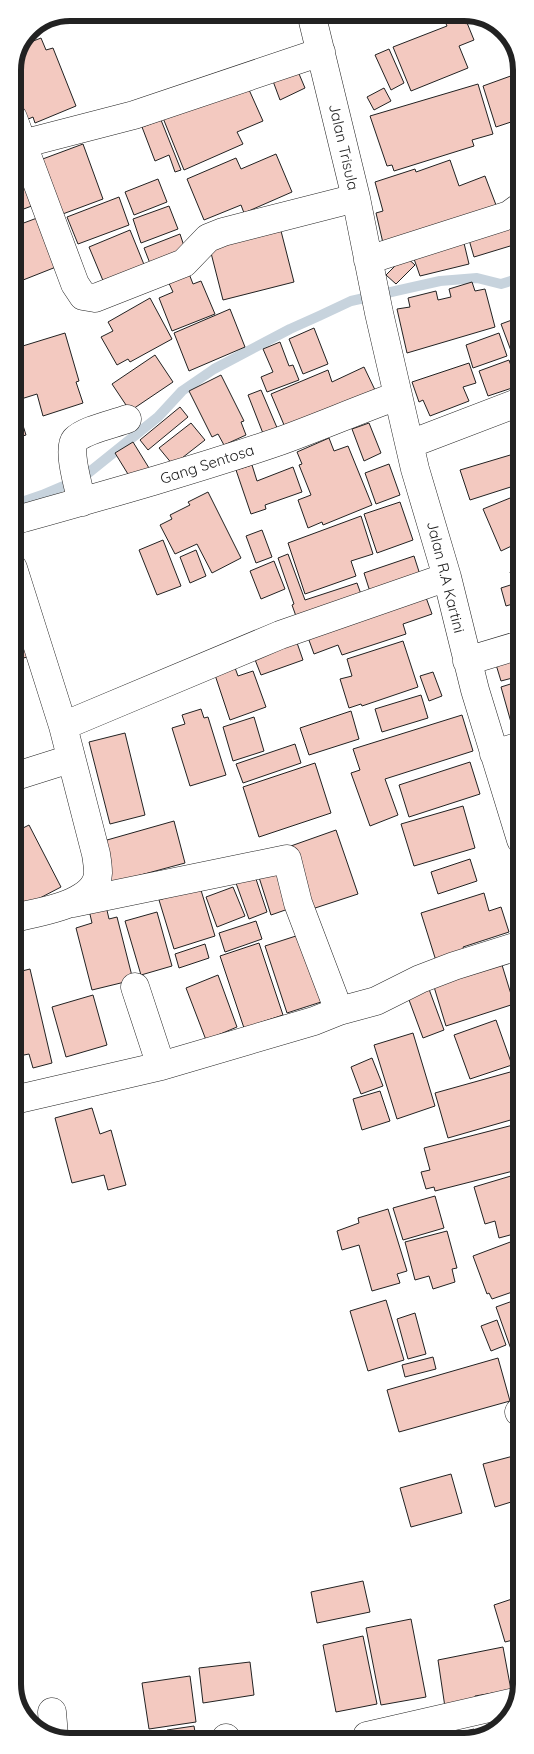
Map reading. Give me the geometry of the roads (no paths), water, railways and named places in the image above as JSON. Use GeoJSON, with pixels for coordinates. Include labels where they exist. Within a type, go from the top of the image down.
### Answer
{"type":"FeatureCollection","features":[{"type":"Feature","properties":{"kind":"street","name":"Jalan Trisula"},"geometry":{"type":"LineString","coordinates":[[314,21],[356,198],[379,313]]}},
{"type":"Feature","properties":{"kind":"street"},"geometry":{"type":"LineString","coordinates":[[22,144],[134,115],[321,52]]}},
{"type":"Feature","properties":{"kind":"street"},"geometry":{"type":"LineString","coordinates":[[21,141],[75,284],[83,296],[95,298],[184,263],[208,238],[222,232],[356,198]]}},
{"type":"Feature","properties":{"kind":"street"},"geometry":{"type":"LineString","coordinates":[[370,271],[513,212]]}},
{"type":"Feature","properties":{"kind":"street","name":"Jalan R.A Kartini"},"geometry":{"type":"LineString","coordinates":[[379,313],[397,396],[447,577],[467,661],[513,817]]}},
{"type":"Feature","properties":{"kind":"street","name":"Gang Sentosa"},"geometry":{"type":"LineString","coordinates":[[21,519],[184,472],[282,440],[397,396]]}},
{"type":"Feature","properties":{"kind":"street"},"geometry":{"type":"LineString","coordinates":[[410,444],[513,405]]}},
{"type":"Feature","properties":{"kind":"street"},"geometry":{"type":"LineString","coordinates":[[82,502],[71,449],[75,440],[85,434],[127,419]]}},
{"type":"Feature","properties":{"kind":"street"},"geometry":{"type":"LineString","coordinates":[[62,726],[280,635],[447,577]]}},
{"type":"Feature","properties":{"kind":"street"},"geometry":{"type":"LineString","coordinates":[[21,594],[62,726],[94,846],[98,874],[93,887],[83,896],[67,904]]}},
{"type":"Feature","properties":{"kind":"street"},"geometry":{"type":"LineString","coordinates":[[467,661],[513,647]]}},
{"type":"Feature","properties":{"kind":"street"},"geometry":{"type":"LineString","coordinates":[[494,754],[513,748]]}},
{"type":"Feature","properties":{"kind":"street"},"geometry":{"type":"LineString","coordinates":[[21,774],[70,759]]}},
{"type":"Feature","properties":{"kind":"street"},"geometry":{"type":"LineString","coordinates":[[21,916],[67,904],[287,859],[298,903],[339,1011]]}},
{"type":"Feature","properties":{"kind":"street"},"geometry":{"type":"LineString","coordinates":[[21,1098],[161,1066],[314,1021],[339,1011],[376,1001],[420,979],[454,966],[513,948]]}},
{"type":"Feature","properties":{"kind":"street"},"geometry":{"type":"LineString","coordinates":[[135,987],[161,1066]]}},
{"type":"Feature","properties":{"kind":"street"},"geometry":{"type":"LineString","coordinates":[[380,1733],[508,1704]]}},
{"type":"Feature","properties":{"kind":"waterway"},"geometry":{"type":"LineString","coordinates":[[21,502],[82,478],[158,417],[182,391],[214,369],[290,329],[351,301],[440,281],[477,278],[501,284],[513,280]]}}]}
